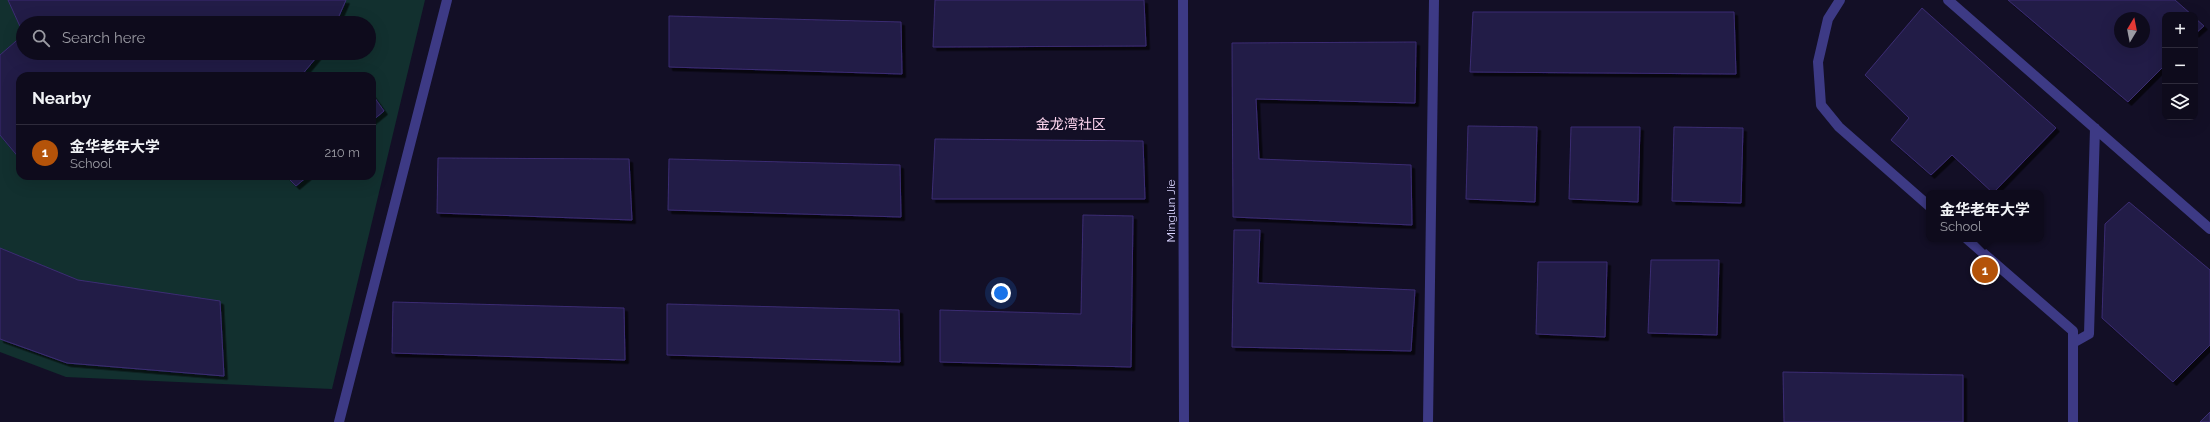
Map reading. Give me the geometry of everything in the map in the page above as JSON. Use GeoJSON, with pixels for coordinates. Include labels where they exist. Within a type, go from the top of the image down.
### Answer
{"type":"FeatureCollection","features":[{"type":"Feature","properties":{"kind":"street"},"geometry":{"type":"LineString","coordinates":[[339,422],[447,0]]}},
{"type":"Feature","properties":{"kind":"street","name":"Minglun Jie"},"geometry":{"type":"LineString","coordinates":[[1183,0],[1184,422]]}},
{"type":"Feature","properties":{"kind":"street"},"geometry":{"type":"LineString","coordinates":[[1428,422],[1434,0]]}},
{"type":"Feature","properties":{"kind":"street"},"geometry":{"type":"LineString","coordinates":[[1840,0],[1828,20],[1818,62],[1821,105],[1839,127],[1926,203]]}},
{"type":"Feature","properties":{"kind":"street"},"geometry":{"type":"LineString","coordinates":[[1948,0],[2210,229]]}},
{"type":"Feature","properties":{"kind":"street"},"geometry":{"type":"LineString","coordinates":[[2073,343],[2089,334],[2095,128]]}},
{"type":"Feature","properties":{"kind":"street"},"geometry":{"type":"LineString","coordinates":[[1970,242],[2073,331],[2073,422]]}},
{"type":"Feature","properties":{"kind":"green space"},"geometry":{"type":"Polygon","coordinates":[[[0,0],[425,0],[332,389],[66,377],[0,352],[0,0]]]}},
{"type":"Feature","properties":{"kind":"building"},"geometry":{"type":"Polygon","coordinates":[[[8,0],[346,0],[339,16],[16,16],[16,18],[8,0]]]}},
{"type":"Feature","properties":{"kind":"building"},"geometry":{"type":"Polygon","coordinates":[[[935,0],[1144,0],[1146,46],[933,47],[935,0]]]}},
{"type":"Feature","properties":{"kind":"building"},"geometry":{"type":"Polygon","coordinates":[[[2008,0],[2175,0],[2189,12],[2162,12],[2162,68],[2128,102],[2008,0]]]}},
{"type":"Feature","properties":{"kind":"building"},"geometry":{"type":"Polygon","coordinates":[[[1922,8],[2056,128],[1996,190],[1990,190],[1952,155],[1931,175],[1891,140],[1909,118],[1865,75],[1922,8]]]}},
{"type":"Feature","properties":{"kind":"building"},"geometry":{"type":"Polygon","coordinates":[[[1473,12],[1734,12],[1736,74],[1470,72],[1473,12]]]}},
{"type":"Feature","properties":{"kind":"building"},"geometry":{"type":"Polygon","coordinates":[[[669,16],[901,22],[902,74],[669,67],[669,16]]]}},
{"type":"Feature","properties":{"kind":"building"},"geometry":{"type":"Polygon","coordinates":[[[2198,21],[2204,26],[2198,31],[2198,21]]]}},
{"type":"Feature","properties":{"kind":"building"},"geometry":{"type":"Polygon","coordinates":[[[16,41],[16,60],[314,60],[304,72],[16,72],[16,154],[0,135],[0,55],[16,41]]]}},
{"type":"Feature","properties":{"kind":"building"},"geometry":{"type":"Polygon","coordinates":[[[1416,42],[1415,103],[1256,99],[1259,159],[1411,165],[1412,225],[1233,217],[1232,43],[1416,42]]]}},
{"type":"Feature","properties":{"kind":"building"},"geometry":{"type":"Polygon","coordinates":[[[376,100],[384,111],[376,118],[376,100]]]}},
{"type":"Feature","properties":{"kind":"building"},"geometry":{"type":"Polygon","coordinates":[[[1468,126],[1537,127],[1535,202],[1466,199],[1468,126]]]}},
{"type":"Feature","properties":{"kind":"building"},"geometry":{"type":"Polygon","coordinates":[[[1571,127],[1640,127],[1638,202],[1569,199],[1571,127]]]}},
{"type":"Feature","properties":{"kind":"building"},"geometry":{"type":"Polygon","coordinates":[[[1674,127],[1743,128],[1741,203],[1672,201],[1674,127]]]}},
{"type":"Feature","properties":{"kind":"building"},"geometry":{"type":"Polygon","coordinates":[[[935,139],[1143,141],[1145,199],[932,199],[935,139]]]}},
{"type":"Feature","properties":{"kind":"building"},"geometry":{"type":"Polygon","coordinates":[[[438,158],[629,159],[632,220],[437,213],[438,158]]]}},
{"type":"Feature","properties":{"kind":"building"},"geometry":{"type":"Polygon","coordinates":[[[669,159],[900,165],[901,217],[668,210],[669,159]]]}},
{"type":"Feature","properties":{"kind":"building"},"geometry":{"type":"Polygon","coordinates":[[[290,180],[303,180],[296,186],[290,180]]]}},
{"type":"Feature","properties":{"kind":"building"},"geometry":{"type":"Polygon","coordinates":[[[2129,202],[2210,270],[2210,345],[2173,382],[2102,318],[2105,224],[2129,202]]]}},
{"type":"Feature","properties":{"kind":"building"},"geometry":{"type":"Polygon","coordinates":[[[1083,215],[1133,216],[1131,367],[940,362],[940,310],[1081,314],[1083,215]]]}},
{"type":"Feature","properties":{"kind":"building"},"geometry":{"type":"Polygon","coordinates":[[[1234,230],[1260,230],[1258,283],[1415,290],[1411,351],[1232,347],[1234,230]]]}},
{"type":"Feature","properties":{"kind":"building"},"geometry":{"type":"Polygon","coordinates":[[[0,248],[78,280],[220,301],[224,376],[67,363],[0,339],[0,248]]]}},
{"type":"Feature","properties":{"kind":"building"},"geometry":{"type":"Polygon","coordinates":[[[1651,260],[1719,260],[1717,335],[1648,333],[1651,260]]]}},
{"type":"Feature","properties":{"kind":"building"},"geometry":{"type":"Polygon","coordinates":[[[1538,262],[1607,262],[1605,337],[1536,334],[1538,262]]]}},
{"type":"Feature","properties":{"kind":"building"},"geometry":{"type":"Polygon","coordinates":[[[393,302],[624,308],[625,360],[392,353],[393,302]]]}},
{"type":"Feature","properties":{"kind":"building"},"geometry":{"type":"Polygon","coordinates":[[[667,304],[899,310],[900,362],[667,355],[667,304]]]}},
{"type":"Feature","properties":{"kind":"building"},"geometry":{"type":"Polygon","coordinates":[[[1783,372],[1963,375],[1963,422],[1784,422],[1783,372]]]}},
{"type":"Feature","properties":{"kind":"building"},"geometry":{"type":"Polygon","coordinates":[[[2210,412],[2210,422],[2200,422],[2210,412]]]}},
{"type":"Feature","properties":{"kind":"place","name":"金华老年大学"},"geometry":{"type":"Point","coordinates":[1985,270]}},
{"type":"Feature","properties":{"kind":"district","name":"金龙湾社区"},"geometry":{"type":"Point","coordinates":[1071,124]}}]}
